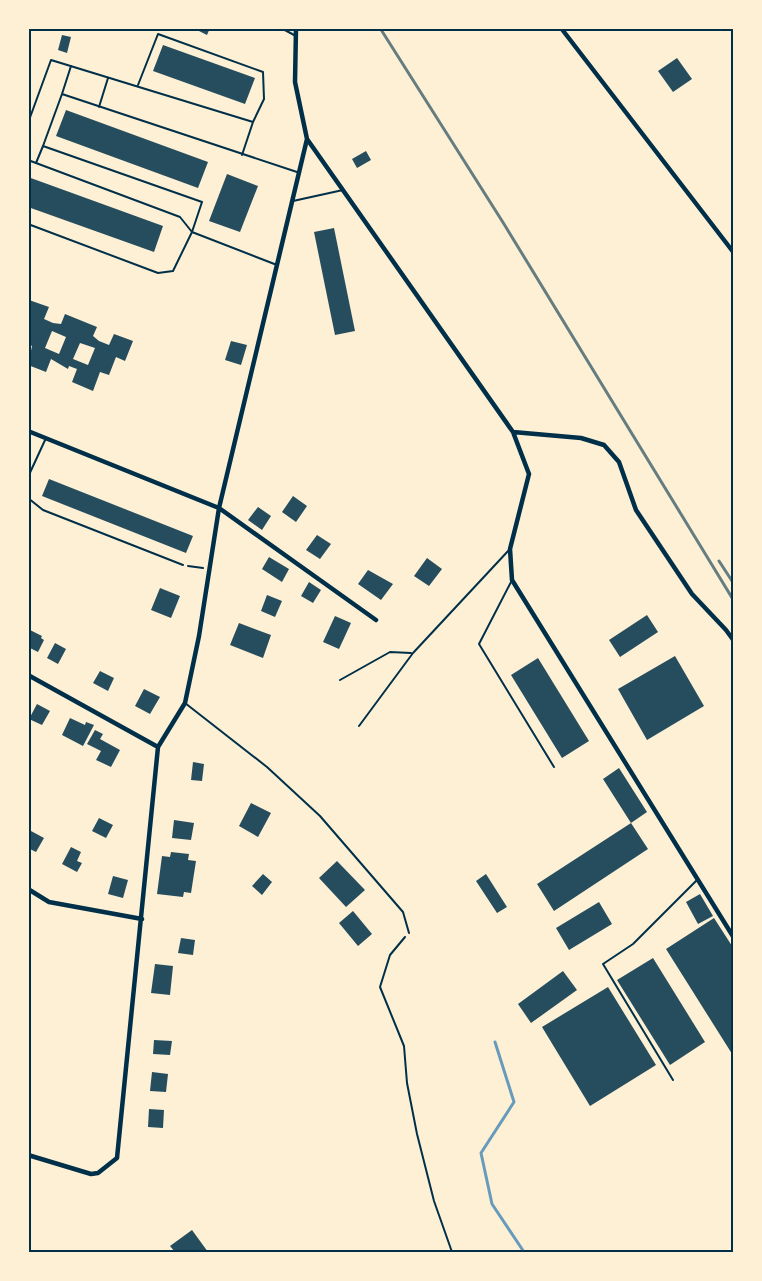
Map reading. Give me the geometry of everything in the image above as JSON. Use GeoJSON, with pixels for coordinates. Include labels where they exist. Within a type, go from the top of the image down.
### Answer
{"type":"FeatureCollection","features":[{"type":"Feature","properties":{"kind":"street"},"geometry":{"type":"LineString","coordinates":[[296,28],[295,82],[307,139],[513,432],[529,474],[510,549],[512,580],[734,938]]}},
{"type":"Feature","properties":{"kind":"street"},"geometry":{"type":"LineString","coordinates":[[561,28],[734,253]]}},
{"type":"Feature","properties":{"kind":"street"},"geometry":{"type":"LineString","coordinates":[[28,1155],[91,1174],[98,1173],[117,1158],[158,747],[185,703],[199,636],[219,508],[307,139]]}},
{"type":"Feature","properties":{"kind":"street"},"geometry":{"type":"LineString","coordinates":[[28,431],[219,508],[376,620]]}},
{"type":"Feature","properties":{"kind":"street"},"geometry":{"type":"LineString","coordinates":[[513,432],[581,438],[604,445],[619,462],[636,510],[648,529],[692,594],[734,641]]}},
{"type":"Feature","properties":{"kind":"street"},"geometry":{"type":"LineString","coordinates":[[28,675],[158,747]]}},
{"type":"Feature","properties":{"kind":"street"},"geometry":{"type":"LineString","coordinates":[[28,889],[49,902],[142,919]]}},
{"type":"Feature","properties":{"kind":"lane"},"geometry":{"type":"LineString","coordinates":[[281,28],[296,36]]}},
{"type":"Feature","properties":{"kind":"lane"},"geometry":{"type":"LineString","coordinates":[[138,87],[158,34],[263,72],[264,99],[253,122],[242,156]]}},
{"type":"Feature","properties":{"kind":"lane"},"geometry":{"type":"LineString","coordinates":[[28,123],[51,60],[253,122]]}},
{"type":"Feature","properties":{"kind":"lane"},"geometry":{"type":"LineString","coordinates":[[36,163],[71,66]]}},
{"type":"Feature","properties":{"kind":"lane"},"geometry":{"type":"LineString","coordinates":[[99,106],[108,78]]}},
{"type":"Feature","properties":{"kind":"lane"},"geometry":{"type":"LineString","coordinates":[[62,94],[242,156],[300,173]]}},
{"type":"Feature","properties":{"kind":"lane"},"geometry":{"type":"LineString","coordinates":[[28,224],[158,273],[172,271],[192,232],[202,202],[43,146]]}},
{"type":"Feature","properties":{"kind":"lane"},"geometry":{"type":"LineString","coordinates":[[28,160],[180,218],[192,232],[278,265]]}},
{"type":"Feature","properties":{"kind":"lane"},"geometry":{"type":"LineString","coordinates":[[293,201],[343,190]]}},
{"type":"Feature","properties":{"kind":"lane"},"geometry":{"type":"LineString","coordinates":[[28,477],[46,438]]}},
{"type":"Feature","properties":{"kind":"lane"},"geometry":{"type":"LineString","coordinates":[[28,498],[43,510],[183,565]]}},
{"type":"Feature","properties":{"kind":"lane"},"geometry":{"type":"LineString","coordinates":[[359,726],[413,653],[510,549]]}},
{"type":"Feature","properties":{"kind":"lane"},"geometry":{"type":"LineString","coordinates":[[512,580],[479,644],[554,767]]}},
{"type":"Feature","properties":{"kind":"lane"},"geometry":{"type":"LineString","coordinates":[[340,680],[390,652],[413,653]]}},
{"type":"Feature","properties":{"kind":"lane"},"geometry":{"type":"LineString","coordinates":[[185,703],[267,767],[320,816],[403,912],[409,933]]}},
{"type":"Feature","properties":{"kind":"lane"},"geometry":{"type":"LineString","coordinates":[[673,1080],[603,964],[633,945],[698,879]]}},
{"type":"Feature","properties":{"kind":"path"},"geometry":{"type":"LineString","coordinates":[[183,565],[208,569]]}},
{"type":"Feature","properties":{"kind":"path"},"geometry":{"type":"LineString","coordinates":[[409,933],[390,955],[380,987],[404,1046],[407,1083],[417,1134],[452,1252]]}},
{"type":"Feature","properties":{"kind":"building"},"geometry":{"type":"Polygon","coordinates":[[[193,28],[210,28],[207,35],[193,28]]]}},
{"type":"Feature","properties":{"kind":"building"},"geometry":{"type":"Polygon","coordinates":[[[62,35],[71,37],[67,53],[58,50],[62,35]]]}},
{"type":"Feature","properties":{"kind":"building"},"geometry":{"type":"Polygon","coordinates":[[[163,45],[255,78],[245,104],[153,71],[163,45]]]}},
{"type":"Feature","properties":{"kind":"building"},"geometry":{"type":"Polygon","coordinates":[[[677,58],[692,79],[673,92],[658,71],[677,58]]]}},
{"type":"Feature","properties":{"kind":"building"},"geometry":{"type":"Polygon","coordinates":[[[66,110],[208,162],[198,188],[56,136],[66,110]]]}},
{"type":"Feature","properties":{"kind":"building"},"geometry":{"type":"Polygon","coordinates":[[[366,151],[371,160],[357,168],[352,159],[366,151]]]}},
{"type":"Feature","properties":{"kind":"building"},"geometry":{"type":"Polygon","coordinates":[[[227,174],[258,186],[240,232],[209,221],[227,174]]]}},
{"type":"Feature","properties":{"kind":"building"},"geometry":{"type":"Polygon","coordinates":[[[28,177],[163,226],[154,252],[28,207],[28,177]]]}},
{"type":"Feature","properties":{"kind":"building"},"geometry":{"type":"Polygon","coordinates":[[[334,228],[355,331],[335,335],[314,232],[334,228]]]}},
{"type":"Feature","properties":{"kind":"building"},"geometry":{"type":"Polygon","coordinates":[[[29,300],[49,307],[44,319],[53,323],[61,324],[65,314],[97,327],[93,336],[109,345],[114,334],[133,341],[125,361],[116,357],[109,375],[100,372],[93,391],[72,382],[77,369],[69,366],[68,369],[51,359],[46,372],[28,365],[32,346],[28,344],[29,300]],[[52,331],[45,348],[59,354],[66,337],[52,331]],[[80,343],[73,359],[88,365],[95,348],[80,343]]]}},
{"type":"Feature","properties":{"kind":"building"},"geometry":{"type":"Polygon","coordinates":[[[231,341],[247,345],[241,365],[225,360],[231,341]]]}},
{"type":"Feature","properties":{"kind":"building"},"geometry":{"type":"Polygon","coordinates":[[[49,479],[193,536],[186,553],[42,496],[49,479]]]}},
{"type":"Feature","properties":{"kind":"building"},"geometry":{"type":"Polygon","coordinates":[[[293,496],[307,506],[296,522],[282,512],[293,496]]]}},
{"type":"Feature","properties":{"kind":"building"},"geometry":{"type":"Polygon","coordinates":[[[258,507],[271,516],[262,530],[248,520],[258,507]]]}},
{"type":"Feature","properties":{"kind":"building"},"geometry":{"type":"Polygon","coordinates":[[[317,535],[331,544],[320,559],[306,550],[317,535]]]}},
{"type":"Feature","properties":{"kind":"building"},"geometry":{"type":"Polygon","coordinates":[[[269,557],[289,569],[282,582],[262,569],[269,557]]]}},
{"type":"Feature","properties":{"kind":"building"},"geometry":{"type":"Polygon","coordinates":[[[427,558],[442,569],[429,586],[414,576],[427,558]]]}},
{"type":"Feature","properties":{"kind":"building"},"geometry":{"type":"Polygon","coordinates":[[[368,570],[393,584],[381,600],[358,584],[368,570]]]}},
{"type":"Feature","properties":{"kind":"building"},"geometry":{"type":"Polygon","coordinates":[[[309,582],[321,590],[313,603],[301,596],[309,582]]]}},
{"type":"Feature","properties":{"kind":"building"},"geometry":{"type":"Polygon","coordinates":[[[160,588],[180,596],[171,618],[151,610],[160,588]]]}},
{"type":"Feature","properties":{"kind":"building"},"geometry":{"type":"Polygon","coordinates":[[[267,595],[282,601],[275,617],[261,611],[267,595]]]}},
{"type":"Feature","properties":{"kind":"building"},"geometry":{"type":"Polygon","coordinates":[[[647,615],[658,632],[620,657],[609,640],[647,615]]]}},
{"type":"Feature","properties":{"kind":"building"},"geometry":{"type":"Polygon","coordinates":[[[335,616],[351,623],[339,649],[323,642],[335,616]]]}},
{"type":"Feature","properties":{"kind":"building"},"geometry":{"type":"Polygon","coordinates":[[[239,623],[271,635],[263,658],[230,645],[239,623]]]}},
{"type":"Feature","properties":{"kind":"building"},"geometry":{"type":"Polygon","coordinates":[[[28,629],[42,636],[44,640],[38,652],[28,647],[28,629]]]}},
{"type":"Feature","properties":{"kind":"building"},"geometry":{"type":"Polygon","coordinates":[[[55,643],[66,649],[58,664],[47,658],[55,643]]]}},
{"type":"Feature","properties":{"kind":"building"},"geometry":{"type":"Polygon","coordinates":[[[675,656],[704,706],[647,740],[618,689],[675,656]]]}},
{"type":"Feature","properties":{"kind":"building"},"geometry":{"type":"Polygon","coordinates":[[[538,658],[589,741],[562,758],[511,675],[538,658]]]}},
{"type":"Feature","properties":{"kind":"building"},"geometry":{"type":"Polygon","coordinates":[[[100,671],[114,678],[108,691],[93,683],[100,671]]]}},
{"type":"Feature","properties":{"kind":"building"},"geometry":{"type":"Polygon","coordinates":[[[144,689],[160,697],[150,714],[135,706],[144,689]]]}},
{"type":"Feature","properties":{"kind":"building"},"geometry":{"type":"Polygon","coordinates":[[[37,704],[50,711],[42,725],[29,719],[37,704]]]}},
{"type":"Feature","properties":{"kind":"building"},"geometry":{"type":"Polygon","coordinates":[[[70,718],[85,725],[86,722],[94,725],[83,746],[62,735],[70,718]]]}},
{"type":"Feature","properties":{"kind":"building"},"geometry":{"type":"Polygon","coordinates":[[[95,730],[103,734],[100,739],[120,750],[111,767],[96,760],[101,751],[87,744],[95,730]]]}},
{"type":"Feature","properties":{"kind":"building"},"geometry":{"type":"Polygon","coordinates":[[[193,762],[204,764],[202,781],[191,780],[193,762]]]}},
{"type":"Feature","properties":{"kind":"building"},"geometry":{"type":"Polygon","coordinates":[[[619,768],[647,812],[631,823],[603,779],[619,768]]]}},
{"type":"Feature","properties":{"kind":"building"},"geometry":{"type":"Polygon","coordinates":[[[251,803],[271,813],[258,837],[239,826],[251,803]]]}},
{"type":"Feature","properties":{"kind":"building"},"geometry":{"type":"Polygon","coordinates":[[[99,818],[113,825],[106,838],[92,831],[99,818]]]}},
{"type":"Feature","properties":{"kind":"building"},"geometry":{"type":"Polygon","coordinates":[[[174,820],[194,823],[191,840],[172,838],[174,820]]]}},
{"type":"Feature","properties":{"kind":"building"},"geometry":{"type":"Polygon","coordinates":[[[631,823],[648,849],[554,911],[537,884],[631,823]]]}},
{"type":"Feature","properties":{"kind":"building"},"geometry":{"type":"Polygon","coordinates":[[[31,831],[44,838],[36,852],[28,848],[31,831]]]}},
{"type":"Feature","properties":{"kind":"building"},"geometry":{"type":"Polygon","coordinates":[[[71,847],[81,852],[77,861],[82,863],[77,872],[62,864],[71,847]]]}},
{"type":"Feature","properties":{"kind":"building"},"geometry":{"type":"Polygon","coordinates":[[[171,852],[189,854],[188,860],[196,861],[191,893],[184,892],[183,897],[157,894],[162,856],[170,857],[171,852]]]}},
{"type":"Feature","properties":{"kind":"building"},"geometry":{"type":"Polygon","coordinates":[[[337,861],[365,890],[346,907],[319,878],[337,861]]]}},
{"type":"Feature","properties":{"kind":"building"},"geometry":{"type":"Polygon","coordinates":[[[263,874],[272,882],[262,895],[252,886],[263,874]]]}},
{"type":"Feature","properties":{"kind":"building"},"geometry":{"type":"Polygon","coordinates":[[[486,874],[507,907],[497,913],[476,881],[486,874]]]}},
{"type":"Feature","properties":{"kind":"building"},"geometry":{"type":"Polygon","coordinates":[[[113,876],[128,880],[123,898],[108,894],[113,876]]]}},
{"type":"Feature","properties":{"kind":"building"},"geometry":{"type":"Polygon","coordinates":[[[700,894],[713,916],[698,924],[686,902],[700,894]]]}},
{"type":"Feature","properties":{"kind":"building"},"geometry":{"type":"Polygon","coordinates":[[[599,902],[612,924],[569,950],[556,928],[599,902]]]}},
{"type":"Feature","properties":{"kind":"building"},"geometry":{"type":"Polygon","coordinates":[[[353,911],[372,934],[358,946],[339,923],[353,911]]]}},
{"type":"Feature","properties":{"kind":"building"},"geometry":{"type":"Polygon","coordinates":[[[714,918],[734,949],[734,1057],[666,949],[714,918]]]}},
{"type":"Feature","properties":{"kind":"building"},"geometry":{"type":"Polygon","coordinates":[[[181,938],[195,940],[193,955],[178,953],[181,938]]]}},
{"type":"Feature","properties":{"kind":"building"},"geometry":{"type":"Polygon","coordinates":[[[653,958],[705,1042],[670,1065],[617,980],[653,958]]]}},
{"type":"Feature","properties":{"kind":"building"},"geometry":{"type":"Polygon","coordinates":[[[155,964],[173,966],[170,995],[151,993],[155,964]]]}},
{"type":"Feature","properties":{"kind":"building"},"geometry":{"type":"Polygon","coordinates":[[[563,971],[577,990],[531,1023],[518,1004],[563,971]]]}},
{"type":"Feature","properties":{"kind":"building"},"geometry":{"type":"Polygon","coordinates":[[[608,987],[656,1065],[590,1106],[542,1027],[608,987]]]}},
{"type":"Feature","properties":{"kind":"building"},"geometry":{"type":"Polygon","coordinates":[[[154,1040],[172,1041],[170,1055],[153,1054],[154,1040]]]}},
{"type":"Feature","properties":{"kind":"building"},"geometry":{"type":"Polygon","coordinates":[[[152,1072],[168,1074],[166,1092],[150,1091],[152,1072]]]}},
{"type":"Feature","properties":{"kind":"building"},"geometry":{"type":"Polygon","coordinates":[[[149,1109],[164,1110],[163,1128],[148,1127],[149,1109]]]}},
{"type":"Feature","properties":{"kind":"building"},"geometry":{"type":"Polygon","coordinates":[[[192,1230],[208,1252],[175,1252],[170,1246],[192,1230]]]}},
{"type":"Feature","properties":{"kind":"waterway"},"geometry":{"type":"LineString","coordinates":[[495,1042],[514,1102],[481,1153],[492,1204],[524,1252]]}},
{"type":"Feature","properties":{"kind":"railway"},"geometry":{"type":"LineString","coordinates":[[380,28],[504,224],[734,601]]}},
{"type":"Feature","properties":{"kind":"railway"},"geometry":{"type":"LineString","coordinates":[[719,561],[734,584]]}}]}
